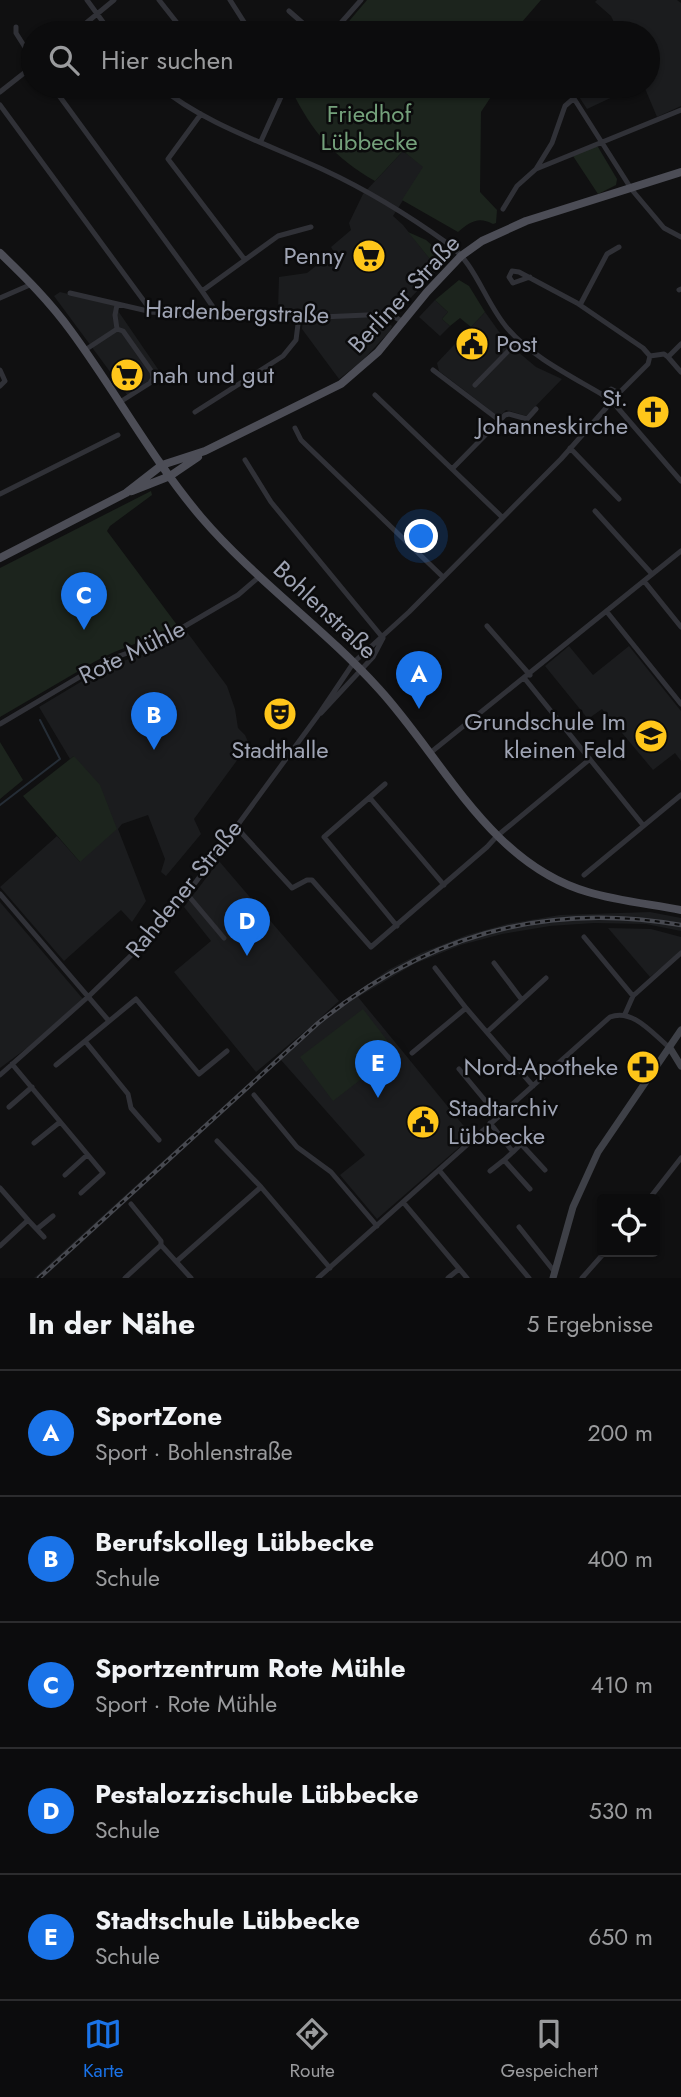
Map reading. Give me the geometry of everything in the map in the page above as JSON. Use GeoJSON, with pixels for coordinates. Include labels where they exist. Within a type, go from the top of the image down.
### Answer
{"type":"FeatureCollection","features":[{"type":"Feature","properties":{"kind":"main road","name":"Berliner Straße"},"geometry":{"type":"LineString","coordinates":[[126,492],[162,465],[205,451],[341,384],[378,352],[427,292],[461,257],[490,236],[526,221],[681,173]]}},
{"type":"Feature","properties":{"kind":"main road","name":"Bohlenstraße"},"geometry":{"type":"LineString","coordinates":[[0,253],[32,284],[85,350],[162,465],[216,533],[370,679],[400,712],[475,812],[497,836],[535,867],[568,885],[617,899],[681,910]]}},
{"type":"Feature","properties":{"kind":"main road","name":"Berliner Straße"},"geometry":{"type":"LineString","coordinates":[[0,558],[126,492],[170,476],[205,451]]}},
{"type":"Feature","properties":{"kind":"street"},"geometry":{"type":"LineString","coordinates":[[87,0],[102,21]]}},
{"type":"Feature","properties":{"kind":"street"},"geometry":{"type":"LineString","coordinates":[[89,21],[114,0]]}},
{"type":"Feature","properties":{"kind":"street"},"geometry":{"type":"LineString","coordinates":[[159,0],[175,21]]}},
{"type":"Feature","properties":{"kind":"street"},"geometry":{"type":"LineString","coordinates":[[230,0],[243,21]]}},
{"type":"Feature","properties":{"kind":"street"},"geometry":{"type":"LineString","coordinates":[[343,21],[361,0]]}},
{"type":"Feature","properties":{"kind":"street"},"geometry":{"type":"LineString","coordinates":[[289,12],[300,21]]}},
{"type":"Feature","properties":{"kind":"street"},"geometry":{"type":"LineString","coordinates":[[16,27],[21,41]]}},
{"type":"Feature","properties":{"kind":"street"},"geometry":{"type":"LineString","coordinates":[[0,92],[21,75]]}},
{"type":"Feature","properties":{"kind":"street"},"geometry":{"type":"LineString","coordinates":[[61,98],[202,291],[215,310],[215,316]]}},
{"type":"Feature","properties":{"kind":"street"},"geometry":{"type":"LineString","coordinates":[[177,98],[201,114],[351,183],[451,245],[497,313],[519,340],[544,360],[603,395]]}},
{"type":"Feature","properties":{"kind":"street"},"geometry":{"type":"LineString","coordinates":[[261,141],[281,98]]}},
{"type":"Feature","properties":{"kind":"street"},"geometry":{"type":"LineString","coordinates":[[537,169],[552,143],[565,106],[573,99],[632,190],[655,219],[680,234]]}},
{"type":"Feature","properties":{"kind":"street"},"geometry":{"type":"LineString","coordinates":[[0,105],[152,312]]}},
{"type":"Feature","properties":{"kind":"street"},"geometry":{"type":"LineString","coordinates":[[503,209],[517,186],[537,169],[681,110]]}},
{"type":"Feature","properties":{"kind":"street"},"geometry":{"type":"LineString","coordinates":[[201,114],[168,159],[245,260]]}},
{"type":"Feature","properties":{"kind":"street"},"geometry":{"type":"LineString","coordinates":[[202,291],[278,236],[311,228]]}},
{"type":"Feature","properties":{"kind":"street"},"geometry":{"type":"LineString","coordinates":[[580,305],[607,254],[619,247]]}},
{"type":"Feature","properties":{"kind":"street"},"geometry":{"type":"LineString","coordinates":[[530,278],[580,305],[643,348],[650,356]]}},
{"type":"Feature","properties":{"kind":"street"},"geometry":{"type":"LineString","coordinates":[[0,298],[32,284]]}},
{"type":"Feature","properties":{"kind":"street","name":"Hardenbergstraße"},"geometry":{"type":"LineString","coordinates":[[70,293],[152,312],[215,316],[390,314],[403,322]]}},
{"type":"Feature","properties":{"kind":"street"},"geometry":{"type":"LineString","coordinates":[[117,305],[117,329]]}},
{"type":"Feature","properties":{"kind":"street"},"geometry":{"type":"LineString","coordinates":[[195,412],[283,356],[296,340],[299,316]]}},
{"type":"Feature","properties":{"kind":"street"},"geometry":{"type":"LineString","coordinates":[[85,350],[117,329]]}},
{"type":"Feature","properties":{"kind":"street"},"geometry":{"type":"LineString","coordinates":[[117,329],[123,331],[152,372],[153,378],[150,383],[120,402]]}},
{"type":"Feature","properties":{"kind":"street"},"geometry":{"type":"LineString","coordinates":[[475,385],[519,340]]}},
{"type":"Feature","properties":{"kind":"street"},"geometry":{"type":"LineString","coordinates":[[668,357],[681,344]]}},
{"type":"Feature","properties":{"kind":"street"},"geometry":{"type":"LineString","coordinates":[[650,356],[664,354],[681,372]]}},
{"type":"Feature","properties":{"kind":"street"},"geometry":{"type":"LineString","coordinates":[[619,393],[648,364],[650,356]]}},
{"type":"Feature","properties":{"kind":"street"},"geometry":{"type":"LineString","coordinates":[[0,370],[5,382],[0,386]]}},
{"type":"Feature","properties":{"kind":"street"},"geometry":{"type":"LineString","coordinates":[[433,370],[499,420]]}},
{"type":"Feature","properties":{"kind":"street"},"geometry":{"type":"LineString","coordinates":[[607,407],[602,401],[603,395],[611,389],[619,393],[621,399],[617,407]]}},
{"type":"Feature","properties":{"kind":"street"},"geometry":{"type":"LineString","coordinates":[[375,395],[502,517]]}},
{"type":"Feature","properties":{"kind":"street"},"geometry":{"type":"LineString","coordinates":[[246,460],[271,502],[383,638],[607,407],[617,407],[681,481]]}},
{"type":"Feature","properties":{"kind":"street"},"geometry":{"type":"LineString","coordinates":[[452,469],[499,420],[509,414],[527,419],[536,409]]}},
{"type":"Feature","properties":{"kind":"street"},"geometry":{"type":"LineString","coordinates":[[295,428],[301,440],[443,577]]}},
{"type":"Feature","properties":{"kind":"street"},"geometry":{"type":"LineString","coordinates":[[0,494],[118,435]]}},
{"type":"Feature","properties":{"kind":"street"},"geometry":{"type":"LineString","coordinates":[[570,448],[619,499]]}},
{"type":"Feature","properties":{"kind":"street"},"geometry":{"type":"LineString","coordinates":[[595,511],[652,574]]}},
{"type":"Feature","properties":{"kind":"street"},"geometry":{"type":"LineString","coordinates":[[430,753],[681,551]]}},
{"type":"Feature","properties":{"kind":"street","name":"Rote Mühle"},"geometry":{"type":"LineString","coordinates":[[0,724],[108,660],[147,646],[180,629],[239,595],[260,576]]}},
{"type":"Feature","properties":{"kind":"street"},"geometry":{"type":"LineString","coordinates":[[644,581],[681,627]]}},
{"type":"Feature","properties":{"kind":"street"},"geometry":{"type":"LineString","coordinates":[[607,612],[681,704]]}},
{"type":"Feature","properties":{"kind":"street"},"geometry":{"type":"LineString","coordinates":[[487,626],[643,825]]}},
{"type":"Feature","properties":{"kind":"street","name":"Rahdener Straße"},"geometry":{"type":"LineString","coordinates":[[0,1074],[89,996],[139,947],[187,894],[354,662],[383,638]]}},
{"type":"Feature","properties":{"kind":"street","name":"Rahdener Straße"},"geometry":{"type":"LineString","coordinates":[[319,714],[361,670],[379,648],[383,638]]}},
{"type":"Feature","properties":{"kind":"street"},"geometry":{"type":"LineString","coordinates":[[236,827],[292,888],[312,880],[371,947],[497,836],[590,760]]}},
{"type":"Feature","properties":{"kind":"street"},"geometry":{"type":"LineString","coordinates":[[385,784],[324,837],[397,926]]}},
{"type":"Feature","properties":{"kind":"street"},"geometry":{"type":"LineString","coordinates":[[584,875],[681,795]]}},
{"type":"Feature","properties":{"kind":"street"},"geometry":{"type":"LineString","coordinates":[[370,797],[443,885]]}},
{"type":"Feature","properties":{"kind":"street"},"geometry":{"type":"LineString","coordinates":[[0,894],[109,1021]]}},
{"type":"Feature","properties":{"kind":"street"},"geometry":{"type":"LineString","coordinates":[[187,894],[224,938]]}},
{"type":"Feature","properties":{"kind":"street"},"geometry":{"type":"LineString","coordinates":[[584,937],[633,996]]}},
{"type":"Feature","properties":{"kind":"street"},"geometry":{"type":"LineString","coordinates":[[625,1014],[633,996],[681,953]]}},
{"type":"Feature","properties":{"kind":"street"},"geometry":{"type":"LineString","coordinates":[[494,963],[522,1000]]}},
{"type":"Feature","properties":{"kind":"street"},"geometry":{"type":"LineString","coordinates":[[435,968],[533,1086]]}},
{"type":"Feature","properties":{"kind":"street"},"geometry":{"type":"LineString","coordinates":[[487,1032],[546,978]]}},
{"type":"Feature","properties":{"kind":"street"},"geometry":{"type":"LineString","coordinates":[[56,1065],[136,999],[199,1074],[227,1051]]}},
{"type":"Feature","properties":{"kind":"street"},"geometry":{"type":"LineString","coordinates":[[412,1053],[466,1008]]}},
{"type":"Feature","properties":{"kind":"street"},"geometry":{"type":"LineString","coordinates":[[318,1278],[610,1017],[625,1014],[635,1019],[670,1048],[681,1066]]}},
{"type":"Feature","properties":{"kind":"street"},"geometry":{"type":"LineString","coordinates":[[554,1274],[573,1207],[598,1152],[681,1030]]}},
{"type":"Feature","properties":{"kind":"street"},"geometry":{"type":"LineString","coordinates":[[85,1041],[128,1094],[131,1108],[159,1140]]}},
{"type":"Feature","properties":{"kind":"street"},"geometry":{"type":"LineString","coordinates":[[12,1064],[103,1173],[81,1193]]}},
{"type":"Feature","properties":{"kind":"street"},"geometry":{"type":"LineString","coordinates":[[459,1069],[498,1116]]}},
{"type":"Feature","properties":{"kind":"street"},"geometry":{"type":"LineString","coordinates":[[9,1107],[32,1087]]}},
{"type":"Feature","properties":{"kind":"street"},"geometry":{"type":"LineString","coordinates":[[254,1095],[298,1147],[331,1172],[377,1226]]}},
{"type":"Feature","properties":{"kind":"street"},"geometry":{"type":"LineString","coordinates":[[34,1143],[60,1122]]}},
{"type":"Feature","properties":{"kind":"street"},"geometry":{"type":"LineString","coordinates":[[490,1123],[513,1152]]}},
{"type":"Feature","properties":{"kind":"street"},"geometry":{"type":"LineString","coordinates":[[490,1171],[533,1133]]}},
{"type":"Feature","properties":{"kind":"street"},"geometry":{"type":"LineString","coordinates":[[217,1141],[261,1187],[330,1268]]}},
{"type":"Feature","properties":{"kind":"street"},"geometry":{"type":"LineString","coordinates":[[522,1144],[545,1170]]}},
{"type":"Feature","properties":{"kind":"street"},"geometry":{"type":"LineString","coordinates":[[65,1175],[87,1155]]}},
{"type":"Feature","properties":{"kind":"street"},"geometry":{"type":"LineString","coordinates":[[653,1194],[681,1158]]}},
{"type":"Feature","properties":{"kind":"street"},"geometry":{"type":"LineString","coordinates":[[504,1160],[530,1189]]}},
{"type":"Feature","properties":{"kind":"street"},"geometry":{"type":"LineString","coordinates":[[439,1170],[529,1278]]}},
{"type":"Feature","properties":{"kind":"street"},"geometry":{"type":"LineString","coordinates":[[177,1261],[261,1187]]}},
{"type":"Feature","properties":{"kind":"street"},"geometry":{"type":"LineString","coordinates":[[0,1188],[44,1237]]}},
{"type":"Feature","properties":{"kind":"street"},"geometry":{"type":"LineString","coordinates":[[403,1202],[467,1278]]}},
{"type":"Feature","properties":{"kind":"street"},"geometry":{"type":"LineString","coordinates":[[131,1204],[191,1278]]}},
{"type":"Feature","properties":{"kind":"street"},"geometry":{"type":"LineString","coordinates":[[37,1229],[53,1216]]}},
{"type":"Feature","properties":{"kind":"street"},"geometry":{"type":"LineString","coordinates":[[0,1246],[28,1220]]}},
{"type":"Feature","properties":{"kind":"street"},"geometry":{"type":"LineString","coordinates":[[519,1227],[554,1274]]}},
{"type":"Feature","properties":{"kind":"street"},"geometry":{"type":"LineString","coordinates":[[125,1278],[162,1245]]}},
{"type":"Feature","properties":{"kind":"street"},"geometry":{"type":"LineString","coordinates":[[582,1278],[600,1257]]}},
{"type":"Feature","properties":{"kind":"street"},"geometry":{"type":"LineString","coordinates":[[448,1278],[459,1269]]}},
{"type":"Feature","properties":{"kind":"shaded area"},"geometry":{"type":"Polygon","coordinates":[[[677,0],[681,3],[681,106],[657,117],[649,98],[660,98],[660,21],[613,21],[595,2],[677,0]]]}},
{"type":"Feature","properties":{"kind":"shaded area"},"geometry":{"type":"Polygon","coordinates":[[[580,98],[610,98],[587,109],[580,98]]]}},
{"type":"Feature","properties":{"kind":"shaded area"},"geometry":{"type":"Polygon","coordinates":[[[403,151],[424,167],[393,216],[438,269],[404,305],[385,311],[384,320],[392,326],[390,331],[361,362],[339,379],[302,329],[304,313],[278,310],[279,277],[307,273],[334,252],[331,247],[351,230],[349,223],[363,194],[403,151]]]}},
{"type":"Feature","properties":{"kind":"shaded area"},"geometry":{"type":"Polygon","coordinates":[[[60,292],[114,305],[162,375],[128,396],[54,296],[60,292]]]}},
{"type":"Feature","properties":{"kind":"shaded area"},"geometry":{"type":"Polygon","coordinates":[[[435,300],[448,312],[442,319],[450,326],[440,336],[419,317],[435,300]]]}},
{"type":"Feature","properties":{"kind":"shaded area"},"geometry":{"type":"Polygon","coordinates":[[[485,312],[517,351],[536,367],[562,379],[526,416],[506,410],[499,417],[439,371],[437,363],[485,312]]]}},
{"type":"Feature","properties":{"kind":"shaded area"},"geometry":{"type":"Polygon","coordinates":[[[187,632],[227,686],[238,728],[249,744],[194,819],[201,834],[166,876],[161,872],[165,859],[148,815],[122,824],[118,829],[146,901],[132,922],[121,910],[64,961],[0,887],[57,836],[80,862],[74,756],[70,759],[39,707],[104,668],[143,654],[187,632]]]}},
{"type":"Feature","properties":{"kind":"shaded area"},"geometry":{"type":"Polygon","coordinates":[[[569,646],[593,675],[629,646],[681,711],[681,761],[675,753],[653,770],[602,709],[588,719],[545,666],[569,646]]]}},
{"type":"Feature","properties":{"kind":"shaded area"},"geometry":{"type":"Polygon","coordinates":[[[219,861],[339,1001],[320,1018],[388,970],[421,953],[467,935],[507,924],[560,915],[650,912],[681,918],[681,931],[646,924],[594,923],[550,926],[502,934],[461,945],[414,964],[358,997],[472,1136],[377,1219],[340,1175],[365,1155],[281,1060],[43,1278],[34,1278],[316,1022],[256,1072],[174,972],[211,941],[184,907],[219,861]]]}},
{"type":"Feature","properties":{"kind":"shaded area"},"geometry":{"type":"Polygon","coordinates":[[[0,902],[83,999],[0,1068],[0,902]]]}},
{"type":"Feature","properties":{"kind":"shaded area"},"geometry":{"type":"Polygon","coordinates":[[[608,928],[651,929],[681,937],[681,952],[650,977],[608,928]]]}},
{"type":"Feature","properties":{"kind":"green space","name":"Friedhof Lübbecke"},"geometry":{"type":"Polygon","coordinates":[[[367,0],[541,0],[523,21],[349,21],[367,0]]]}},
{"type":"Feature","properties":{"kind":"green space","name":"Friedhof Lübbecke"},"geometry":{"type":"Polygon","coordinates":[[[296,98],[490,98],[481,112],[480,192],[497,210],[496,223],[474,221],[458,232],[402,200],[423,167],[403,151],[375,181],[336,153],[308,119],[296,98]]]}},
{"type":"Feature","properties":{"kind":"green space"},"geometry":{"type":"Polygon","coordinates":[[[595,146],[617,179],[616,185],[598,194],[573,156],[595,146]]]}},
{"type":"Feature","properties":{"kind":"green space"},"geometry":{"type":"Polygon","coordinates":[[[408,232],[426,240],[443,255],[438,269],[408,232]]]}},
{"type":"Feature","properties":{"kind":"green space"},"geometry":{"type":"Polygon","coordinates":[[[459,280],[469,286],[485,312],[471,327],[460,318],[450,326],[442,319],[448,312],[435,300],[459,280]]]}},
{"type":"Feature","properties":{"kind":"green space"},"geometry":{"type":"Polygon","coordinates":[[[151,491],[152,495],[107,531],[177,625],[94,662],[0,717],[0,568],[151,491]]]}},
{"type":"Feature","properties":{"kind":"green space"},"geometry":{"type":"Polygon","coordinates":[[[0,742],[23,780],[0,799],[0,742]]]}},
{"type":"Feature","properties":{"kind":"green space"},"geometry":{"type":"Polygon","coordinates":[[[74,756],[100,785],[117,829],[80,862],[23,796],[74,756]]]}},
{"type":"Feature","properties":{"kind":"green space"},"geometry":{"type":"Polygon","coordinates":[[[363,1009],[396,1052],[333,1101],[300,1057],[363,1009]]]}},
{"type":"Feature","properties":{"kind":"waterway"},"geometry":{"type":"LineString","coordinates":[[0,805],[60,759],[40,720]]}},
{"type":"Feature","properties":{"kind":"railway"},"geometry":{"type":"LineString","coordinates":[[39,1278],[317,1024],[357,994],[399,968],[443,948],[488,933],[534,923],[582,918],[631,919],[681,925]]}},
{"type":"Feature","properties":{"kind":"place","name":"Penny"},"geometry":{"type":"Point","coordinates":[369,256]}},
{"type":"Feature","properties":{"kind":"place","name":"Post"},"geometry":{"type":"Point","coordinates":[472,344]}},
{"type":"Feature","properties":{"kind":"place","name":"nah und gut"},"geometry":{"type":"Point","coordinates":[127,375]}},
{"type":"Feature","properties":{"kind":"place","name":"St. Johanneskirche"},"geometry":{"type":"Point","coordinates":[653,412]}},
{"type":"Feature","properties":{"kind":"place","name":"Sportzentrum Rote Mühle"},"geometry":{"type":"Point","coordinates":[84,630]}},
{"type":"Feature","properties":{"kind":"place","name":"SportZone"},"geometry":{"type":"Point","coordinates":[419,709]}},
{"type":"Feature","properties":{"kind":"place","name":"Stadthalle"},"geometry":{"type":"Point","coordinates":[280,714]}},
{"type":"Feature","properties":{"kind":"place","name":"Grundschule Im kleinen Feld"},"geometry":{"type":"Point","coordinates":[651,736]}},
{"type":"Feature","properties":{"kind":"place","name":"Berufskolleg Lübbecke"},"geometry":{"type":"Point","coordinates":[154,750]}},
{"type":"Feature","properties":{"kind":"place","name":"Pestalozzischule Lübbecke"},"geometry":{"type":"Point","coordinates":[247,956]}},
{"type":"Feature","properties":{"kind":"place","name":"Nord-Apotheke"},"geometry":{"type":"Point","coordinates":[643,1067]}},
{"type":"Feature","properties":{"kind":"place","name":"Stadtschule Lübbecke"},"geometry":{"type":"Point","coordinates":[378,1098]}},
{"type":"Feature","properties":{"kind":"place","name":"Stadtarchiv Lübbecke"},"geometry":{"type":"Point","coordinates":[423,1122]}}]}
